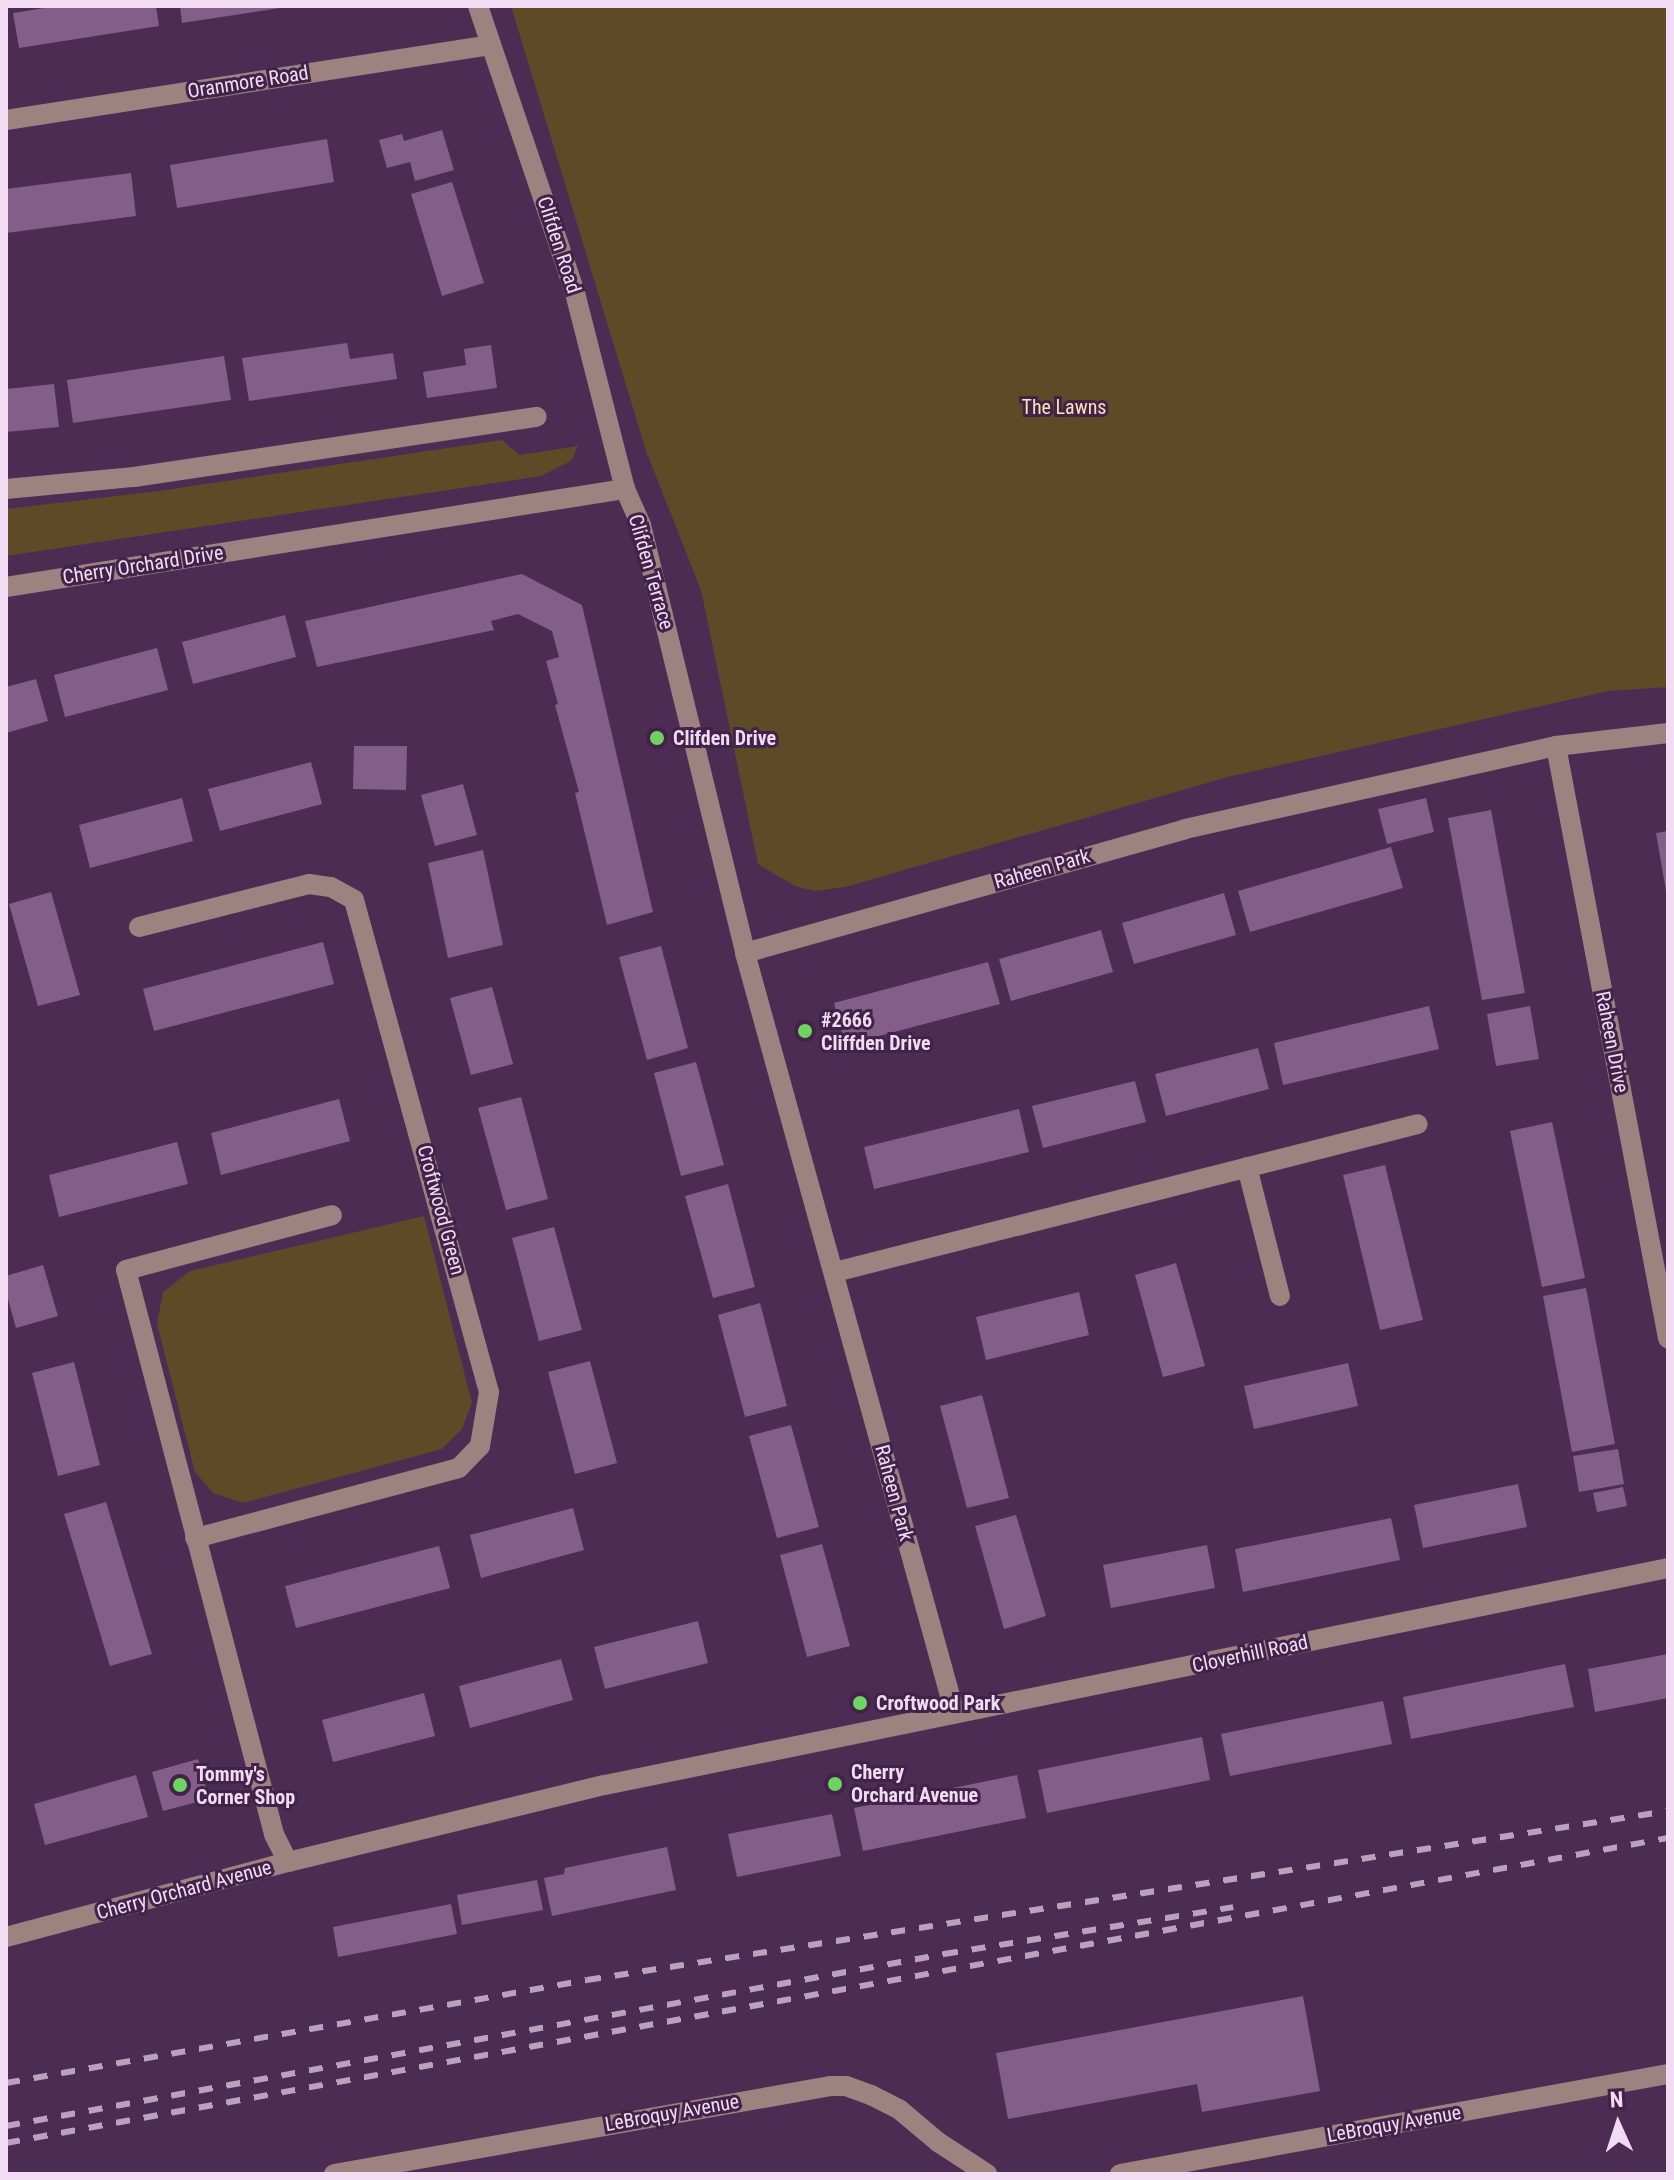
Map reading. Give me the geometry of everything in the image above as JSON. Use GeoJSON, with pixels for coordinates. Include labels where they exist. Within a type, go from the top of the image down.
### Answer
{"type":"FeatureCollection","features":[{"type":"Feature","properties":{"kind":"street","name":"Clifden Road"},"geometry":{"type":"LineString","coordinates":[[478,6],[575,293],[625,489]]}},
{"type":"Feature","properties":{"kind":"street","name":"Oranmore Road"},"geometry":{"type":"LineString","coordinates":[[6,120],[490,45]]}},
{"type":"Feature","properties":{"kind":"street"},"geometry":{"type":"LineString","coordinates":[[6,489],[134,477],[537,417]]}},
{"type":"Feature","properties":{"kind":"street","name":"Clifden Terrace"},"geometry":{"type":"LineString","coordinates":[[280,544],[625,489],[641,525],[745,953]]}},
{"type":"Feature","properties":{"kind":"street","name":"Cherry Orchard Drive"},"geometry":{"type":"LineString","coordinates":[[6,587],[280,544]]}},
{"type":"Feature","properties":{"kind":"street","name":"Raheen Park"},"geometry":{"type":"LineString","coordinates":[[955,1714],[745,953],[1185,829],[1556,746],[1668,733]]}},
{"type":"Feature","properties":{"kind":"street","name":"Raheen Drive"},"geometry":{"type":"LineString","coordinates":[[1556,746],[1668,1338]]}},
{"type":"Feature","properties":{"kind":"street","name":"Croftwood Green"},"geometry":{"type":"LineString","coordinates":[[139,927],[309,884],[331,887],[354,900],[489,1392],[480,1446],[459,1468],[195,1538]]}},
{"type":"Feature","properties":{"kind":"street"},"geometry":{"type":"LineString","coordinates":[[835,1272],[1418,1124]]}},
{"type":"Feature","properties":{"kind":"street"},"geometry":{"type":"LineString","coordinates":[[1247,1167],[1280,1296]]}},
{"type":"Feature","properties":{"kind":"street"},"geometry":{"type":"LineString","coordinates":[[288,1862],[274,1834],[126,1270],[332,1215]]}},
{"type":"Feature","properties":{"kind":"street","name":"Cloverhill Road"},"geometry":{"type":"LineString","coordinates":[[831,1739],[1668,1568]]}},
{"type":"Feature","properties":{"kind":"street","name":"Cherry Orchard Avenue"},"geometry":{"type":"LineString","coordinates":[[6,1937],[288,1862],[605,1785],[831,1739]]}},
{"type":"Feature","properties":{"kind":"street","name":"LeBroquy Avenue"},"geometry":{"type":"LineString","coordinates":[[1120,2174],[1668,2074]]}},
{"type":"Feature","properties":{"kind":"street","name":"LeBroquy Avenue"},"geometry":{"type":"LineString","coordinates":[[334,2174],[831,2086],[846,2086],[900,2110],[938,2142],[987,2174]]}},
{"type":"Feature","properties":{"kind":"green space","name":"The Lawns"},"geometry":{"type":"Polygon","coordinates":[[[511,6],[1668,6],[1668,687],[1608,691],[1228,777],[845,887],[815,891],[795,886],[758,864],[701,590],[646,451],[511,6]]]}},
{"type":"Feature","properties":{"kind":"green space"},"geometry":{"type":"Polygon","coordinates":[[[502,440],[519,455],[578,446],[571,461],[541,476],[6,556],[6,509],[159,491],[502,440]]]}},
{"type":"Feature","properties":{"kind":"green space"},"geometry":{"type":"Polygon","coordinates":[[[424,1216],[472,1403],[462,1429],[442,1449],[243,1503],[213,1493],[195,1472],[157,1324],[163,1292],[190,1271],[424,1216]]]}},
{"type":"Feature","properties":{"kind":"building"},"geometry":{"type":"Polygon","coordinates":[[[57,6],[156,6],[159,26],[19,48],[13,13],[57,6]]]}},
{"type":"Feature","properties":{"kind":"building"},"geometry":{"type":"Polygon","coordinates":[[[180,6],[280,6],[280,8],[182,23],[180,6]]]}},
{"type":"Feature","properties":{"kind":"building"},"geometry":{"type":"Polygon","coordinates":[[[442,130],[454,170],[415,181],[410,162],[387,168],[379,140],[402,134],[404,141],[442,130]]]}},
{"type":"Feature","properties":{"kind":"building"},"geometry":{"type":"Polygon","coordinates":[[[327,139],[334,182],[177,208],[170,165],[327,139]]]}},
{"type":"Feature","properties":{"kind":"building"},"geometry":{"type":"Polygon","coordinates":[[[131,173],[136,216],[6,233],[6,189],[131,173]]]}},
{"type":"Feature","properties":{"kind":"building"},"geometry":{"type":"Polygon","coordinates":[[[452,182],[484,283],[442,296],[411,194],[452,182]]]}},
{"type":"Feature","properties":{"kind":"building"},"geometry":{"type":"Polygon","coordinates":[[[347,343],[350,359],[393,353],[397,379],[249,401],[242,358],[347,343]]]}},
{"type":"Feature","properties":{"kind":"building"},"geometry":{"type":"Polygon","coordinates":[[[491,345],[497,388],[427,398],[423,372],[466,365],[464,349],[491,345]]]}},
{"type":"Feature","properties":{"kind":"building"},"geometry":{"type":"Polygon","coordinates":[[[224,356],[231,400],[73,423],[67,380],[224,356]]]}},
{"type":"Feature","properties":{"kind":"building"},"geometry":{"type":"Polygon","coordinates":[[[54,384],[59,427],[6,432],[6,389],[54,384]]]}},
{"type":"Feature","properties":{"kind":"building"},"geometry":{"type":"Polygon","coordinates":[[[522,574],[582,605],[653,912],[607,925],[575,793],[579,792],[546,661],[559,657],[552,631],[518,614],[491,621],[494,630],[317,667],[305,621],[522,574]]]}},
{"type":"Feature","properties":{"kind":"building"},"geometry":{"type":"Polygon","coordinates":[[[285,615],[296,657],[193,684],[182,642],[285,615]]]}},
{"type":"Feature","properties":{"kind":"building"},"geometry":{"type":"Polygon","coordinates":[[[157,648],[168,690],[65,717],[54,675],[157,648]]]}},
{"type":"Feature","properties":{"kind":"building"},"geometry":{"type":"Polygon","coordinates":[[[36,679],[48,721],[6,733],[6,687],[36,679]]]}},
{"type":"Feature","properties":{"kind":"building"},"geometry":{"type":"Polygon","coordinates":[[[354,746],[407,746],[406,790],[353,789],[354,746]]]}},
{"type":"Feature","properties":{"kind":"building"},"geometry":{"type":"Polygon","coordinates":[[[311,762],[322,804],[220,831],[208,789],[311,762]]]}},
{"type":"Feature","properties":{"kind":"building"},"geometry":{"type":"Polygon","coordinates":[[[463,784],[477,835],[435,846],[421,795],[463,784]]]}},
{"type":"Feature","properties":{"kind":"building"},"geometry":{"type":"Polygon","coordinates":[[[182,798],[193,841],[90,868],[79,825],[182,798]]]}},
{"type":"Feature","properties":{"kind":"building"},"geometry":{"type":"Polygon","coordinates":[[[1426,798],[1434,832],[1387,844],[1378,809],[1426,798]]]}},
{"type":"Feature","properties":{"kind":"building"},"geometry":{"type":"Polygon","coordinates":[[[1491,810],[1525,993],[1482,1000],[1448,818],[1491,810]]]}},
{"type":"Feature","properties":{"kind":"building"},"geometry":{"type":"Polygon","coordinates":[[[1668,831],[1668,891],[1666,891],[1656,833],[1668,831]]]}},
{"type":"Feature","properties":{"kind":"building"},"geometry":{"type":"Polygon","coordinates":[[[1391,847],[1403,888],[1250,932],[1238,891],[1391,847]]]}},
{"type":"Feature","properties":{"kind":"building"},"geometry":{"type":"Polygon","coordinates":[[[483,850],[503,945],[448,958],[428,863],[483,850]]]}},
{"type":"Feature","properties":{"kind":"building"},"geometry":{"type":"Polygon","coordinates":[[[51,892],[80,995],[38,1006],[9,904],[51,892]]]}},
{"type":"Feature","properties":{"kind":"building"},"geometry":{"type":"Polygon","coordinates":[[[1224,893],[1236,935],[1134,964],[1122,923],[1224,893]]]}},
{"type":"Feature","properties":{"kind":"building"},"geometry":{"type":"Polygon","coordinates":[[[1101,930],[1113,972],[1011,1001],[999,959],[1101,930]]]}},
{"type":"Feature","properties":{"kind":"building"},"geometry":{"type":"Polygon","coordinates":[[[323,942],[334,984],[154,1031],[143,989],[323,942]]]}},
{"type":"Feature","properties":{"kind":"building"},"geometry":{"type":"Polygon","coordinates":[[[661,946],[688,1048],[647,1060],[619,957],[661,946]]]}},
{"type":"Feature","properties":{"kind":"building"},"geometry":{"type":"Polygon","coordinates":[[[988,962],[1000,1004],[845,1045],[834,1003],[988,962]]]}},
{"type":"Feature","properties":{"kind":"building"},"geometry":{"type":"Polygon","coordinates":[[[492,987],[513,1064],[471,1075],[450,998],[492,987]]]}},
{"type":"Feature","properties":{"kind":"building"},"geometry":{"type":"Polygon","coordinates":[[[1429,1006],[1439,1049],[1283,1085],[1274,1043],[1429,1006]]]}},
{"type":"Feature","properties":{"kind":"building"},"geometry":{"type":"Polygon","coordinates":[[[1530,1006],[1539,1059],[1496,1066],[1487,1014],[1530,1006]]]}},
{"type":"Feature","properties":{"kind":"building"},"geometry":{"type":"Polygon","coordinates":[[[1258,1048],[1269,1089],[1166,1116],[1155,1074],[1258,1048]]]}},
{"type":"Feature","properties":{"kind":"building"},"geometry":{"type":"Polygon","coordinates":[[[696,1062],[724,1165],[681,1176],[654,1073],[696,1062]]]}},
{"type":"Feature","properties":{"kind":"building"},"geometry":{"type":"Polygon","coordinates":[[[1135,1081],[1146,1122],[1043,1148],[1032,1106],[1135,1081]]]}},
{"type":"Feature","properties":{"kind":"building"},"geometry":{"type":"Polygon","coordinates":[[[521,1097],[548,1199],[506,1210],[478,1108],[521,1097]]]}},
{"type":"Feature","properties":{"kind":"building"},"geometry":{"type":"Polygon","coordinates":[[[339,1099],[350,1141],[221,1175],[211,1133],[339,1099]]]}},
{"type":"Feature","properties":{"kind":"building"},"geometry":{"type":"Polygon","coordinates":[[[1019,1109],[1029,1152],[874,1189],[864,1147],[1019,1109]]]}},
{"type":"Feature","properties":{"kind":"building"},"geometry":{"type":"Polygon","coordinates":[[[1552,1122],[1585,1278],[1542,1287],[1510,1131],[1552,1122]]]}},
{"type":"Feature","properties":{"kind":"building"},"geometry":{"type":"Polygon","coordinates":[[[177,1142],[188,1184],[59,1217],[49,1175],[177,1142]]]}},
{"type":"Feature","properties":{"kind":"building"},"geometry":{"type":"Polygon","coordinates":[[[1385,1165],[1423,1320],[1380,1330],[1343,1175],[1385,1165]]]}},
{"type":"Feature","properties":{"kind":"building"},"geometry":{"type":"Polygon","coordinates":[[[728,1184],[755,1287],[713,1298],[685,1196],[728,1184]]]}},
{"type":"Feature","properties":{"kind":"building"},"geometry":{"type":"Polygon","coordinates":[[[554,1227],[582,1330],[539,1341],[512,1238],[554,1227]]]}},
{"type":"Feature","properties":{"kind":"building"},"geometry":{"type":"Polygon","coordinates":[[[1176,1263],[1205,1366],[1163,1377],[1135,1275],[1176,1263]]]}},
{"type":"Feature","properties":{"kind":"building"},"geometry":{"type":"Polygon","coordinates":[[[43,1265],[58,1316],[16,1328],[6,1292],[6,1276],[43,1265]]]}},
{"type":"Feature","properties":{"kind":"building"},"geometry":{"type":"Polygon","coordinates":[[[1586,1288],[1615,1444],[1572,1452],[1543,1296],[1586,1288]]]}},
{"type":"Feature","properties":{"kind":"building"},"geometry":{"type":"Polygon","coordinates":[[[1079,1292],[1089,1335],[986,1360],[976,1317],[1079,1292]]]}},
{"type":"Feature","properties":{"kind":"building"},"geometry":{"type":"Polygon","coordinates":[[[760,1303],[787,1406],[745,1417],[718,1315],[760,1303]]]}},
{"type":"Feature","properties":{"kind":"building"},"geometry":{"type":"Polygon","coordinates":[[[590,1361],[617,1463],[575,1474],[548,1372],[590,1361]]]}},
{"type":"Feature","properties":{"kind":"building"},"geometry":{"type":"Polygon","coordinates":[[[74,1362],[100,1465],[58,1476],[32,1373],[74,1362]]]}},
{"type":"Feature","properties":{"kind":"building"},"geometry":{"type":"Polygon","coordinates":[[[1348,1363],[1358,1406],[1254,1429],[1244,1386],[1348,1363]]]}},
{"type":"Feature","properties":{"kind":"building"},"geometry":{"type":"Polygon","coordinates":[[[982,1395],[1009,1498],[967,1508],[940,1406],[982,1395]]]}},
{"type":"Feature","properties":{"kind":"building"},"geometry":{"type":"Polygon","coordinates":[[[791,1425],[819,1527],[777,1538],[749,1436],[791,1425]]]}},
{"type":"Feature","properties":{"kind":"building"},"geometry":{"type":"Polygon","coordinates":[[[1618,1449],[1624,1484],[1579,1492],[1573,1456],[1618,1449]]]}},
{"type":"Feature","properties":{"kind":"building"},"geometry":{"type":"Polygon","coordinates":[[[1518,1484],[1527,1527],[1423,1548],[1414,1505],[1518,1484]]]}},
{"type":"Feature","properties":{"kind":"building"},"geometry":{"type":"Polygon","coordinates":[[[1623,1487],[1627,1506],[1597,1512],[1593,1493],[1623,1487]]]}},
{"type":"Feature","properties":{"kind":"building"},"geometry":{"type":"Polygon","coordinates":[[[106,1502],[152,1654],[110,1666],[64,1514],[106,1502]]]}},
{"type":"Feature","properties":{"kind":"building"},"geometry":{"type":"Polygon","coordinates":[[[573,1508],[584,1550],[481,1578],[470,1535],[573,1508]]]}},
{"type":"Feature","properties":{"kind":"building"},"geometry":{"type":"Polygon","coordinates":[[[1016,1515],[1046,1616],[1004,1629],[975,1526],[1016,1515]]]}},
{"type":"Feature","properties":{"kind":"building"},"geometry":{"type":"Polygon","coordinates":[[[1391,1518],[1400,1560],[1243,1592],[1235,1549],[1391,1518]]]}},
{"type":"Feature","properties":{"kind":"building"},"geometry":{"type":"Polygon","coordinates":[[[822,1544],[850,1646],[807,1657],[780,1555],[822,1544]]]}},
{"type":"Feature","properties":{"kind":"building"},"geometry":{"type":"Polygon","coordinates":[[[1207,1545],[1215,1588],[1111,1608],[1103,1565],[1207,1545]]]}},
{"type":"Feature","properties":{"kind":"building"},"geometry":{"type":"Polygon","coordinates":[[[439,1546],[450,1588],[296,1628],[285,1586],[439,1546]]]}},
{"type":"Feature","properties":{"kind":"building"},"geometry":{"type":"Polygon","coordinates":[[[698,1621],[708,1663],[605,1689],[594,1647],[698,1621]]]}},
{"type":"Feature","properties":{"kind":"building"},"geometry":{"type":"Polygon","coordinates":[[[1668,1654],[1668,1698],[1595,1712],[1588,1669],[1668,1654]]]}},
{"type":"Feature","properties":{"kind":"building"},"geometry":{"type":"Polygon","coordinates":[[[561,1659],[573,1700],[470,1728],[459,1686],[561,1659]]]}},
{"type":"Feature","properties":{"kind":"building"},"geometry":{"type":"Polygon","coordinates":[[[1565,1664],[1574,1707],[1411,1739],[1403,1697],[1565,1664]]]}},
{"type":"Feature","properties":{"kind":"building"},"geometry":{"type":"Polygon","coordinates":[[[424,1693],[435,1736],[333,1762],[322,1720],[424,1693]]]}},
{"type":"Feature","properties":{"kind":"building"},"geometry":{"type":"Polygon","coordinates":[[[1383,1701],[1392,1744],[1230,1776],[1221,1734],[1383,1701]]]}},
{"type":"Feature","properties":{"kind":"building"},"geometry":{"type":"Polygon","coordinates":[[[1202,1737],[1210,1780],[1047,1813],[1038,1770],[1202,1737]]]}},
{"type":"Feature","properties":{"kind":"building","name":"Tommy's Corner Shop"},"geometry":{"type":"Polygon","coordinates":[[[198,1759],[209,1799],[163,1811],[152,1772],[198,1759]]]}},
{"type":"Feature","properties":{"kind":"building"},"geometry":{"type":"Polygon","coordinates":[[[136,1775],[148,1817],[45,1845],[34,1804],[136,1775]]]}},
{"type":"Feature","properties":{"kind":"building"},"geometry":{"type":"Polygon","coordinates":[[[1017,1775],[1026,1818],[863,1851],[854,1808],[1017,1775]]]}},
{"type":"Feature","properties":{"kind":"building"},"geometry":{"type":"Polygon","coordinates":[[[832,1814],[841,1856],[737,1877],[728,1834],[832,1814]]]}},
{"type":"Feature","properties":{"kind":"building"},"geometry":{"type":"Polygon","coordinates":[[[667,1847],[676,1890],[552,1916],[544,1878],[564,1874],[565,1868],[667,1847]]]}},
{"type":"Feature","properties":{"kind":"building"},"geometry":{"type":"Polygon","coordinates":[[[537,1880],[543,1910],[462,1925],[457,1895],[537,1880]]]}},
{"type":"Feature","properties":{"kind":"building"},"geometry":{"type":"Polygon","coordinates":[[[451,1904],[457,1934],[338,1957],[333,1927],[451,1904]]]}},
{"type":"Feature","properties":{"kind":"building"},"geometry":{"type":"Polygon","coordinates":[[[1303,1996],[1320,2091],[1202,2112],[1197,2084],[1008,2119],[996,2053],[1303,1996]]]}},
{"type":"Feature","properties":{"kind":"railway"},"geometry":{"type":"LineString","coordinates":[[6,2083],[587,1980],[1668,1811]]}},
{"type":"Feature","properties":{"kind":"railway"},"geometry":{"type":"LineString","coordinates":[[6,2143],[1668,1838]]}},
{"type":"Feature","properties":{"kind":"railway"},"geometry":{"type":"LineString","coordinates":[[6,2126],[944,1954],[1233,1907]]}},
{"type":"Feature","properties":{"kind":"place","name":"Clifden Drive"},"geometry":{"type":"Point","coordinates":[657,738]}},
{"type":"Feature","properties":{"kind":"place","name":"#2666 Cliffden Drive"},"geometry":{"type":"Point","coordinates":[805,1031]}},
{"type":"Feature","properties":{"kind":"place","name":"Croftwood Park"},"geometry":{"type":"Point","coordinates":[860,1703]}},
{"type":"Feature","properties":{"kind":"place","name":"Cherry Orchard Avenue"},"geometry":{"type":"Point","coordinates":[835,1784]}},
{"type":"Feature","properties":{"kind":"place","name":"Tommy's Corner Shop"},"geometry":{"type":"Point","coordinates":[180,1785]}}]}
